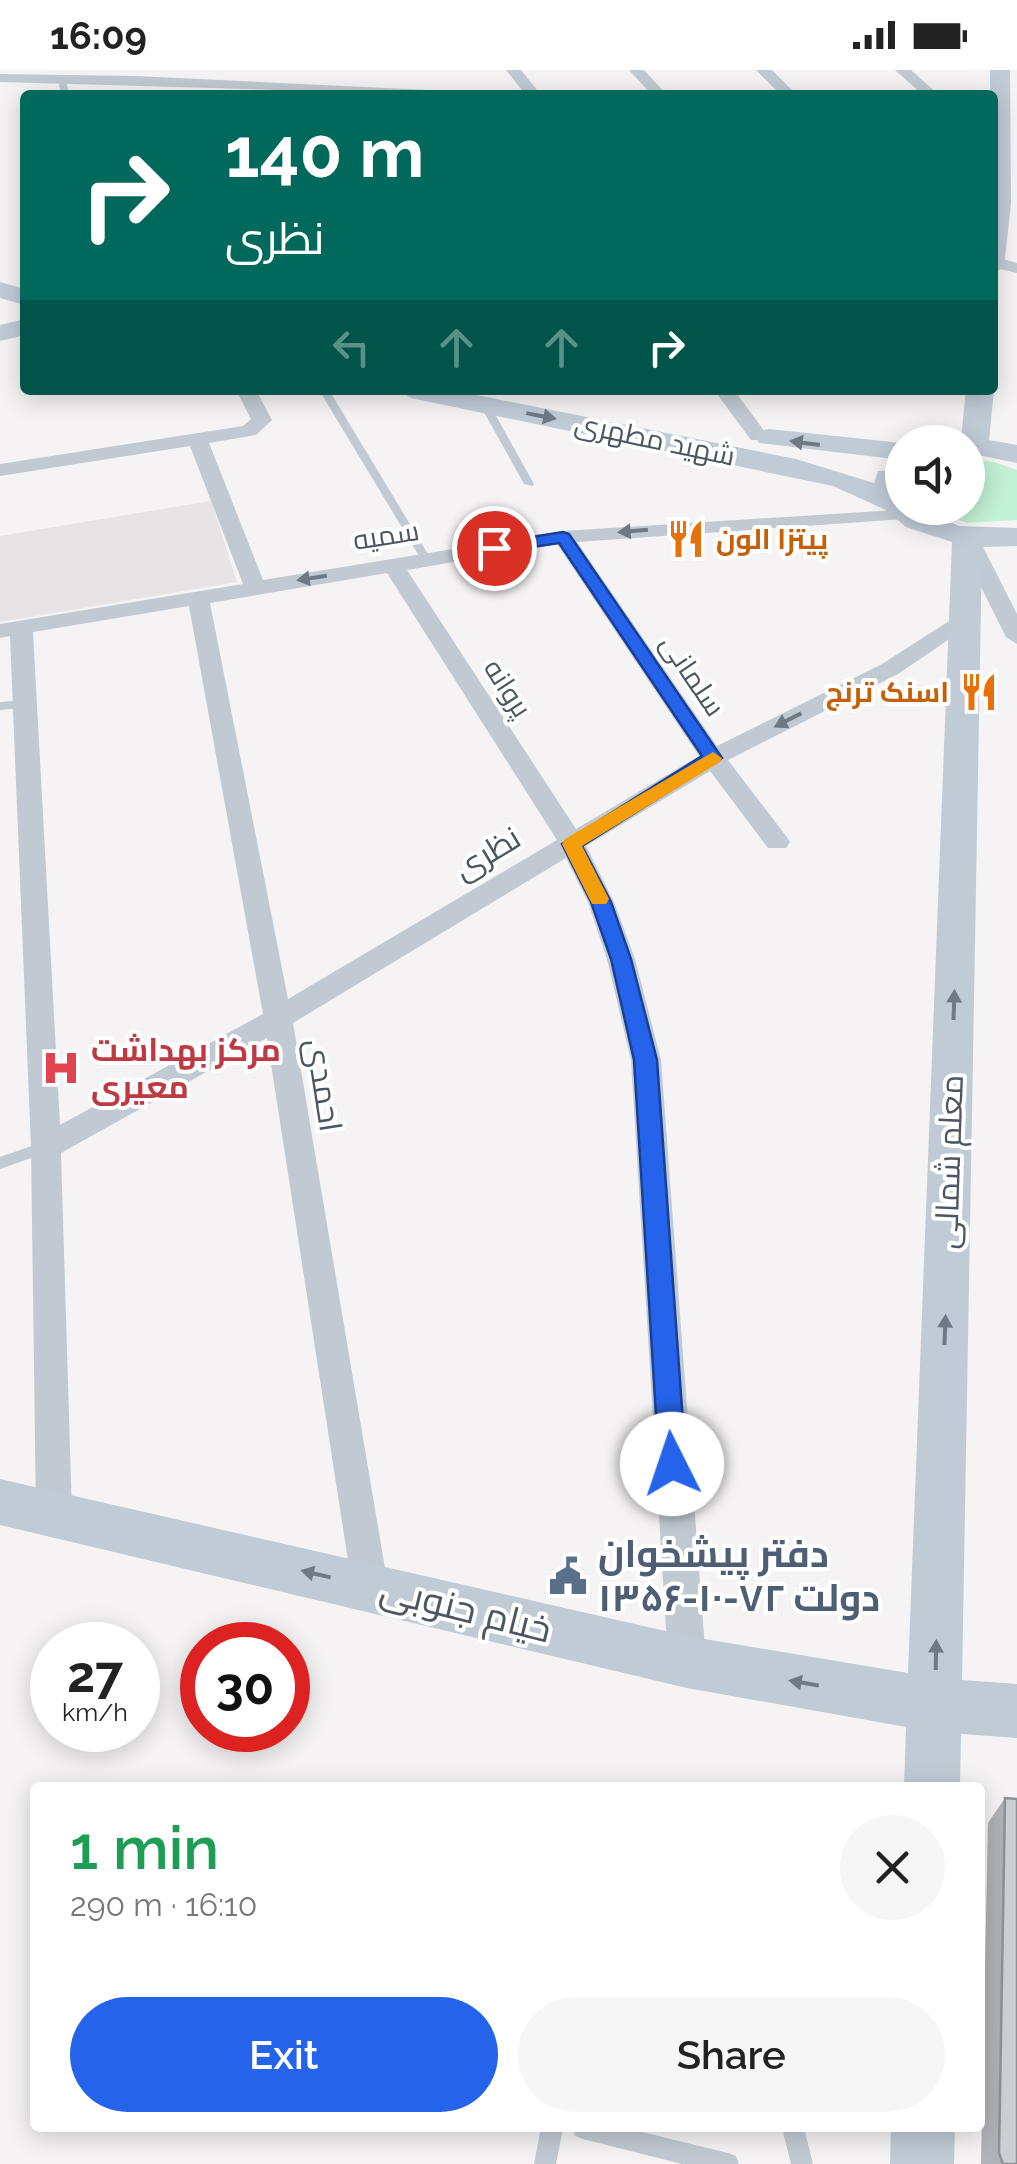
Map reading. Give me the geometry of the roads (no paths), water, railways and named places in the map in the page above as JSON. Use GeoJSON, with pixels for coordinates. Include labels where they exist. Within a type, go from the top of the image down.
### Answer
{"type":"FeatureCollection","features":[{"type":"Feature","properties":{"kind":"main road"},"geometry":{"type":"LineString","coordinates":[[998,230],[1004,191],[1001,90]]}},
{"type":"Feature","properties":{"kind":"main road","name":"شهید مطهری"},"geometry":{"type":"LineString","coordinates":[[438,395],[796,468],[843,480],[885,501]]}},
{"type":"Feature","properties":{"kind":"main road","name":"شهید مطهری"},"geometry":{"type":"LineString","coordinates":[[559,395],[758,436],[885,450]]}},
{"type":"Feature","properties":{"kind":"main road"},"geometry":{"type":"LineString","coordinates":[[974,425],[979,395]]}},
{"type":"Feature","properties":{"kind":"main road"},"geometry":{"type":"LineString","coordinates":[[985,448],[1017,454]]}},
{"type":"Feature","properties":{"kind":"main road","name":"شهید مطهری"},"geometry":{"type":"LineString","coordinates":[[930,525],[967,537]]}},
{"type":"Feature","properties":{"kind":"main road"},"geometry":{"type":"LineString","coordinates":[[967,537],[1017,536]]}},
{"type":"Feature","properties":{"kind":"main road","name":"معلم شمالی"},"geometry":{"type":"LineString","coordinates":[[932,1782],[967,537]]}},
{"type":"Feature","properties":{"kind":"main road","name":"خیام جنوبی"},"geometry":{"type":"LineString","coordinates":[[0,1502],[687,1662],[934,1705],[1017,1711]]}},
{"type":"Feature","properties":{"kind":"main road"},"geometry":{"type":"LineString","coordinates":[[922,2164],[923,2132]]}},
{"type":"Feature","properties":{"kind":"street"},"geometry":{"type":"LineString","coordinates":[[513,70],[530,90]]}},
{"type":"Feature","properties":{"kind":"street"},"geometry":{"type":"LineString","coordinates":[[636,70],[655,90]]}},
{"type":"Feature","properties":{"kind":"street"},"geometry":{"type":"LineString","coordinates":[[763,70],[785,90]]}},
{"type":"Feature","properties":{"kind":"street"},"geometry":{"type":"LineString","coordinates":[[902,70],[926,90]]}},
{"type":"Feature","properties":{"kind":"street"},"geometry":{"type":"LineString","coordinates":[[0,78],[175,83],[261,78],[284,90]]}},
{"type":"Feature","properties":{"kind":"street"},"geometry":{"type":"LineString","coordinates":[[0,470],[198,440],[258,426],[262,420],[249,395]]}},
{"type":"Feature","properties":{"kind":"street"},"geometry":{"type":"LineString","coordinates":[[728,395],[758,436]]}},
{"type":"Feature","properties":{"kind":"street"},"geometry":{"type":"LineString","coordinates":[[198,440],[255,588]]}},
{"type":"Feature","properties":{"kind":"street","name":"سمیه"},"geometry":{"type":"LineString","coordinates":[[10,629],[563,537],[885,509]]}},
{"type":"Feature","properties":{"kind":"street","name":"سلمانی"},"geometry":{"type":"LineString","coordinates":[[563,537],[713,758],[778,842]]}},
{"type":"Feature","properties":{"kind":"street"},"geometry":{"type":"LineString","coordinates":[[967,537],[1017,637]]}},
{"type":"Feature","properties":{"kind":"street","name":"پروانه"},"geometry":{"type":"LineString","coordinates":[[394,565],[572,844],[601,902],[621,959],[646,1060],[687,1662]]}},
{"type":"Feature","properties":{"kind":"street","name":"احمدی"},"geometry":{"type":"LineString","coordinates":[[198,597],[278,1020],[370,1586]]}},
{"type":"Feature","properties":{"kind":"street","name":"نظری"},"geometry":{"type":"LineString","coordinates":[[46,1147],[278,1020],[713,758],[890,668],[964,621]]}},
{"type":"Feature","properties":{"kind":"street"},"geometry":{"type":"LineString","coordinates":[[10,629],[46,1147],[54,1514]]}},
{"type":"Feature","properties":{"kind":"lane"},"geometry":{"type":"LineString","coordinates":[[327,395],[426,560]]}},
{"type":"Feature","properties":{"kind":"lane"},"geometry":{"type":"LineString","coordinates":[[486,404],[529,484]]}},
{"type":"Feature","properties":{"kind":"lane"},"geometry":{"type":"LineString","coordinates":[[0,1163],[46,1147]]}},
{"type":"Feature","properties":{"kind":"lane"},"geometry":{"type":"LineString","coordinates":[[545,2164],[551,2132]]}},
{"type":"Feature","properties":{"kind":"lane"},"geometry":{"type":"LineString","coordinates":[[600,2132],[728,2164]]}},
{"type":"Feature","properties":{"kind":"lane"},"geometry":{"type":"LineString","coordinates":[[794,2132],[802,2164]]}},
{"type":"Feature","properties":{"kind":"place","name":"پیتزا الون"},"geometry":{"type":"Point","coordinates":[686,539]}},
{"type":"Feature","properties":{"kind":"place","name":"اسنک ترنج"},"geometry":{"type":"Point","coordinates":[979,692]}},
{"type":"Feature","properties":{"kind":"place","name":"مرکز بهداشت معیری"},"geometry":{"type":"Point","coordinates":[61,1068]}},
{"type":"Feature","properties":{"kind":"place","name":"دفتر پیشخوان دولت ۷۲-۱۰-۱۳۵۶"},"geometry":{"type":"Point","coordinates":[568,1576]}}]}
